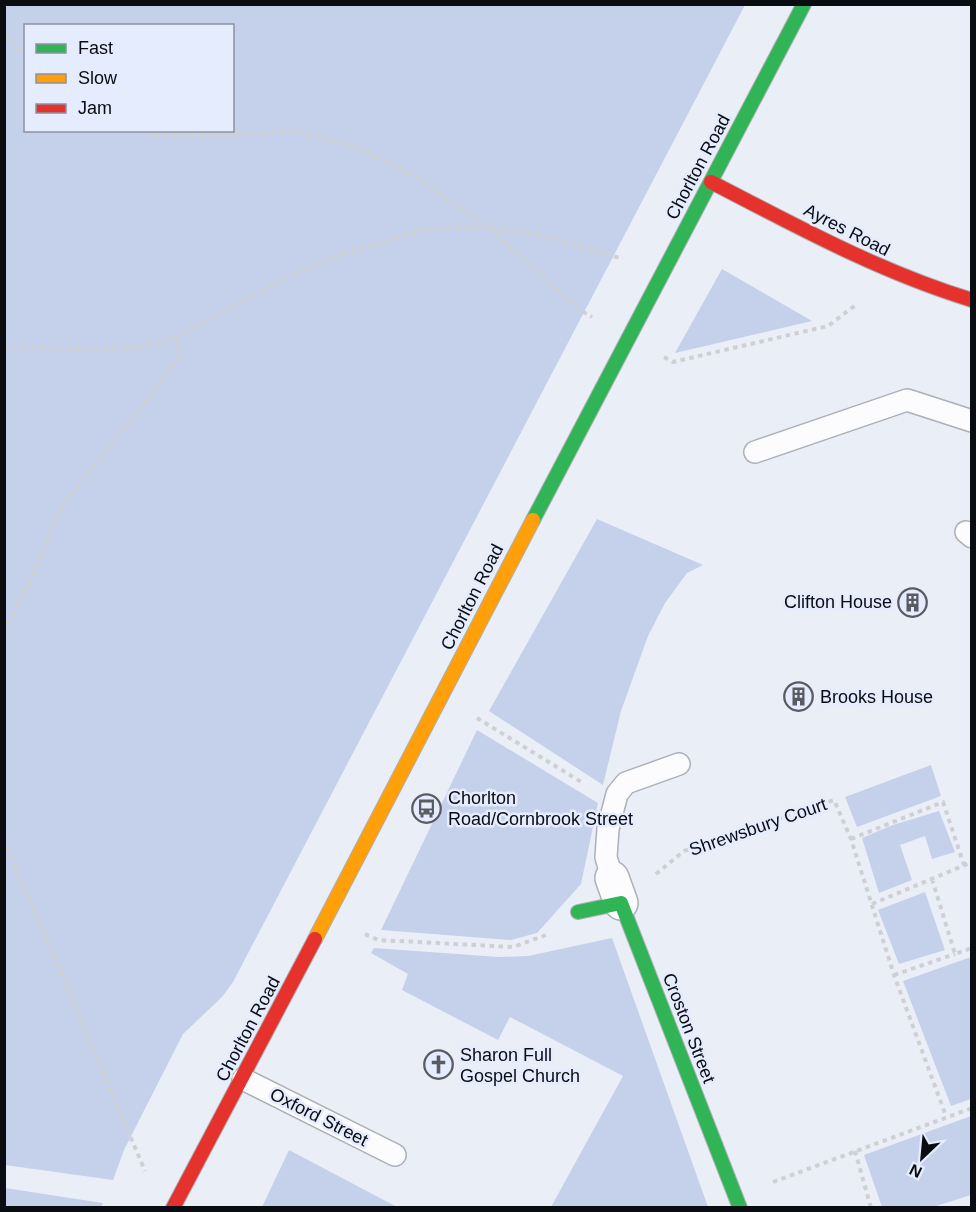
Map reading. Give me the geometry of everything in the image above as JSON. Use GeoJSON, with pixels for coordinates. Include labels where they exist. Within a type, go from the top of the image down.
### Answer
{"type":"FeatureCollection","features":[{"type":"Feature","properties":{"kind":"main road","name":"Chorlton Road"},"geometry":{"type":"LineString","coordinates":[[176,1203],[243,1079],[661,273],[804,4]]}},
{"type":"Feature","properties":{"kind":"main road","name":"Ayres Road"},"geometry":{"type":"LineString","coordinates":[[711,182],[895,275],[936,291],[972,300]]}},
{"type":"Feature","properties":{"kind":"main road"},"geometry":{"type":"LineString","coordinates":[[578,912],[616,890]]}},
{"type":"Feature","properties":{"kind":"main road","name":"Croston Street"},"geometry":{"type":"LineString","coordinates":[[616,890],[737,1202]]}},
{"type":"Feature","properties":{"kind":"lane"},"geometry":{"type":"LineString","coordinates":[[755,452],[907,400],[972,421]]}},
{"type":"Feature","properties":{"kind":"lane"},"geometry":{"type":"LineString","coordinates":[[616,890],[606,857],[608,829],[617,794],[626,783],[679,764]]}},
{"type":"Feature","properties":{"kind":"lane","name":"Oxford Street"},"geometry":{"type":"LineString","coordinates":[[243,1079],[395,1155]]}},
{"type":"Feature","properties":{"kind":"path"},"geometry":{"type":"LineString","coordinates":[[4,34],[24,54]]}},
{"type":"Feature","properties":{"kind":"path"},"geometry":{"type":"LineString","coordinates":[[143,132],[152,135],[189,137],[300,131],[360,149],[421,180],[488,227],[578,309],[673,362],[828,326],[895,275]]}},
{"type":"Feature","properties":{"kind":"path"},"geometry":{"type":"LineString","coordinates":[[4,347],[140,348],[177,337],[289,276],[340,255],[426,229],[488,227],[548,237],[609,254],[661,273]]}},
{"type":"Feature","properties":{"kind":"path"},"geometry":{"type":"LineString","coordinates":[[4,632],[28,586],[62,506],[180,357],[177,337]]}},
{"type":"Feature","properties":{"kind":"path"},"geometry":{"type":"LineString","coordinates":[[440,698],[615,801]]}},
{"type":"Feature","properties":{"kind":"path","name":"Shrewsbury Court"},"geometry":{"type":"LineString","coordinates":[[616,890],[684,851],[834,800],[851,839],[894,975],[946,1116]]}},
{"type":"Feature","properties":{"kind":"path"},"geometry":{"type":"LineString","coordinates":[[851,839],[943,802],[964,864]]}},
{"type":"Feature","properties":{"kind":"path"},"geometry":{"type":"LineString","coordinates":[[4,839],[144,1170],[176,1203]]}},
{"type":"Feature","properties":{"kind":"path"},"geometry":{"type":"LineString","coordinates":[[872,904],[972,862]]}},
{"type":"Feature","properties":{"kind":"path"},"geometry":{"type":"LineString","coordinates":[[932,879],[955,954]]}},
{"type":"Feature","properties":{"kind":"path"},"geometry":{"type":"LineString","coordinates":[[327,916],[378,940],[513,947],[543,938],[578,912]]}},
{"type":"Feature","properties":{"kind":"path"},"geometry":{"type":"LineString","coordinates":[[894,975],[972,948]]}},
{"type":"Feature","properties":{"kind":"path"},"geometry":{"type":"LineString","coordinates":[[737,1202],[855,1151],[972,1108]]}},
{"type":"Feature","properties":{"kind":"path"},"geometry":{"type":"LineString","coordinates":[[855,1151],[871,1208]]}},
{"type":"Feature","properties":{"kind":"shaded area"},"geometry":{"type":"Polygon","coordinates":[[[5,4],[745,5],[233,982],[222,997],[183,1034],[124,1150],[113,1180],[5,1165],[5,4]]]}},
{"type":"Feature","properties":{"kind":"shaded area"},"geometry":{"type":"Polygon","coordinates":[[[722,269],[812,321],[675,353],[722,269]]]}},
{"type":"Feature","properties":{"kind":"shaded area"},"geometry":{"type":"Polygon","coordinates":[[[597,519],[703,565],[687,573],[665,603],[648,636],[621,711],[603,785],[489,711],[597,519]]]}},
{"type":"Feature","properties":{"kind":"shaded area"},"geometry":{"type":"Polygon","coordinates":[[[477,730],[598,803],[581,884],[537,933],[511,940],[381,930],[477,730]]]}},
{"type":"Feature","properties":{"kind":"shaded area"},"geometry":{"type":"Polygon","coordinates":[[[931,765],[941,796],[857,827],[845,797],[931,765]]]}},
{"type":"Feature","properties":{"kind":"shaded area"},"geometry":{"type":"Polygon","coordinates":[[[939,811],[955,852],[932,859],[925,836],[900,845],[912,880],[879,893],[862,838],[893,825],[939,811]]]}},
{"type":"Feature","properties":{"kind":"shaded area"},"geometry":{"type":"Polygon","coordinates":[[[925,892],[945,950],[899,964],[878,910],[925,892]]]}},
{"type":"Feature","properties":{"kind":"shaded area"},"geometry":{"type":"Polygon","coordinates":[[[612,938],[708,1207],[551,1207],[623,1076],[510,1017],[498,1040],[402,990],[408,974],[371,953],[374,948],[499,957],[528,956],[612,938]]]}},
{"type":"Feature","properties":{"kind":"shaded area"},"geometry":{"type":"Polygon","coordinates":[[[971,957],[971,1099],[951,1106],[903,981],[971,957]]]}},
{"type":"Feature","properties":{"kind":"shaded area"},"geometry":{"type":"Polygon","coordinates":[[[971,1116],[971,1195],[933,1207],[882,1207],[864,1155],[971,1116]]]}},
{"type":"Feature","properties":{"kind":"shaded area"},"geometry":{"type":"Polygon","coordinates":[[[289,1150],[397,1207],[262,1207],[289,1150]]]}},
{"type":"Feature","properties":{"kind":"shaded area"},"geometry":{"type":"Polygon","coordinates":[[[5,1188],[103,1203],[101,1208],[5,1207],[5,1188]]]}},
{"type":"Feature","properties":{"kind":"traffic: fast"},"geometry":{"type":"LineString","coordinates":[[533,520],[804,4]]}},
{"type":"Feature","properties":{"kind":"traffic: fast"},"geometry":{"type":"LineString","coordinates":[[578,912],[621,903],[740,1208]]}},
{"type":"Feature","properties":{"kind":"traffic: slow"},"geometry":{"type":"LineString","coordinates":[[315,939],[533,520]]}},
{"type":"Feature","properties":{"kind":"traffic: jam"},"geometry":{"type":"LineString","coordinates":[[711,182],[871,262],[972,300]]}},
{"type":"Feature","properties":{"kind":"traffic: jam"},"geometry":{"type":"LineString","coordinates":[[173,1208],[315,939]]}},
{"type":"Feature","properties":{"kind":"place","name":"Clifton House"},"geometry":{"type":"Point","coordinates":[913,602]}},
{"type":"Feature","properties":{"kind":"place","name":"Brooks House"},"geometry":{"type":"Point","coordinates":[799,697]}},
{"type":"Feature","properties":{"kind":"place","name":"Chorlton Road/Cornbrook Street"},"geometry":{"type":"Point","coordinates":[427,808]}},
{"type":"Feature","properties":{"kind":"place","name":"Sharon Full Gospel Church"},"geometry":{"type":"Point","coordinates":[439,1065]}}]}
